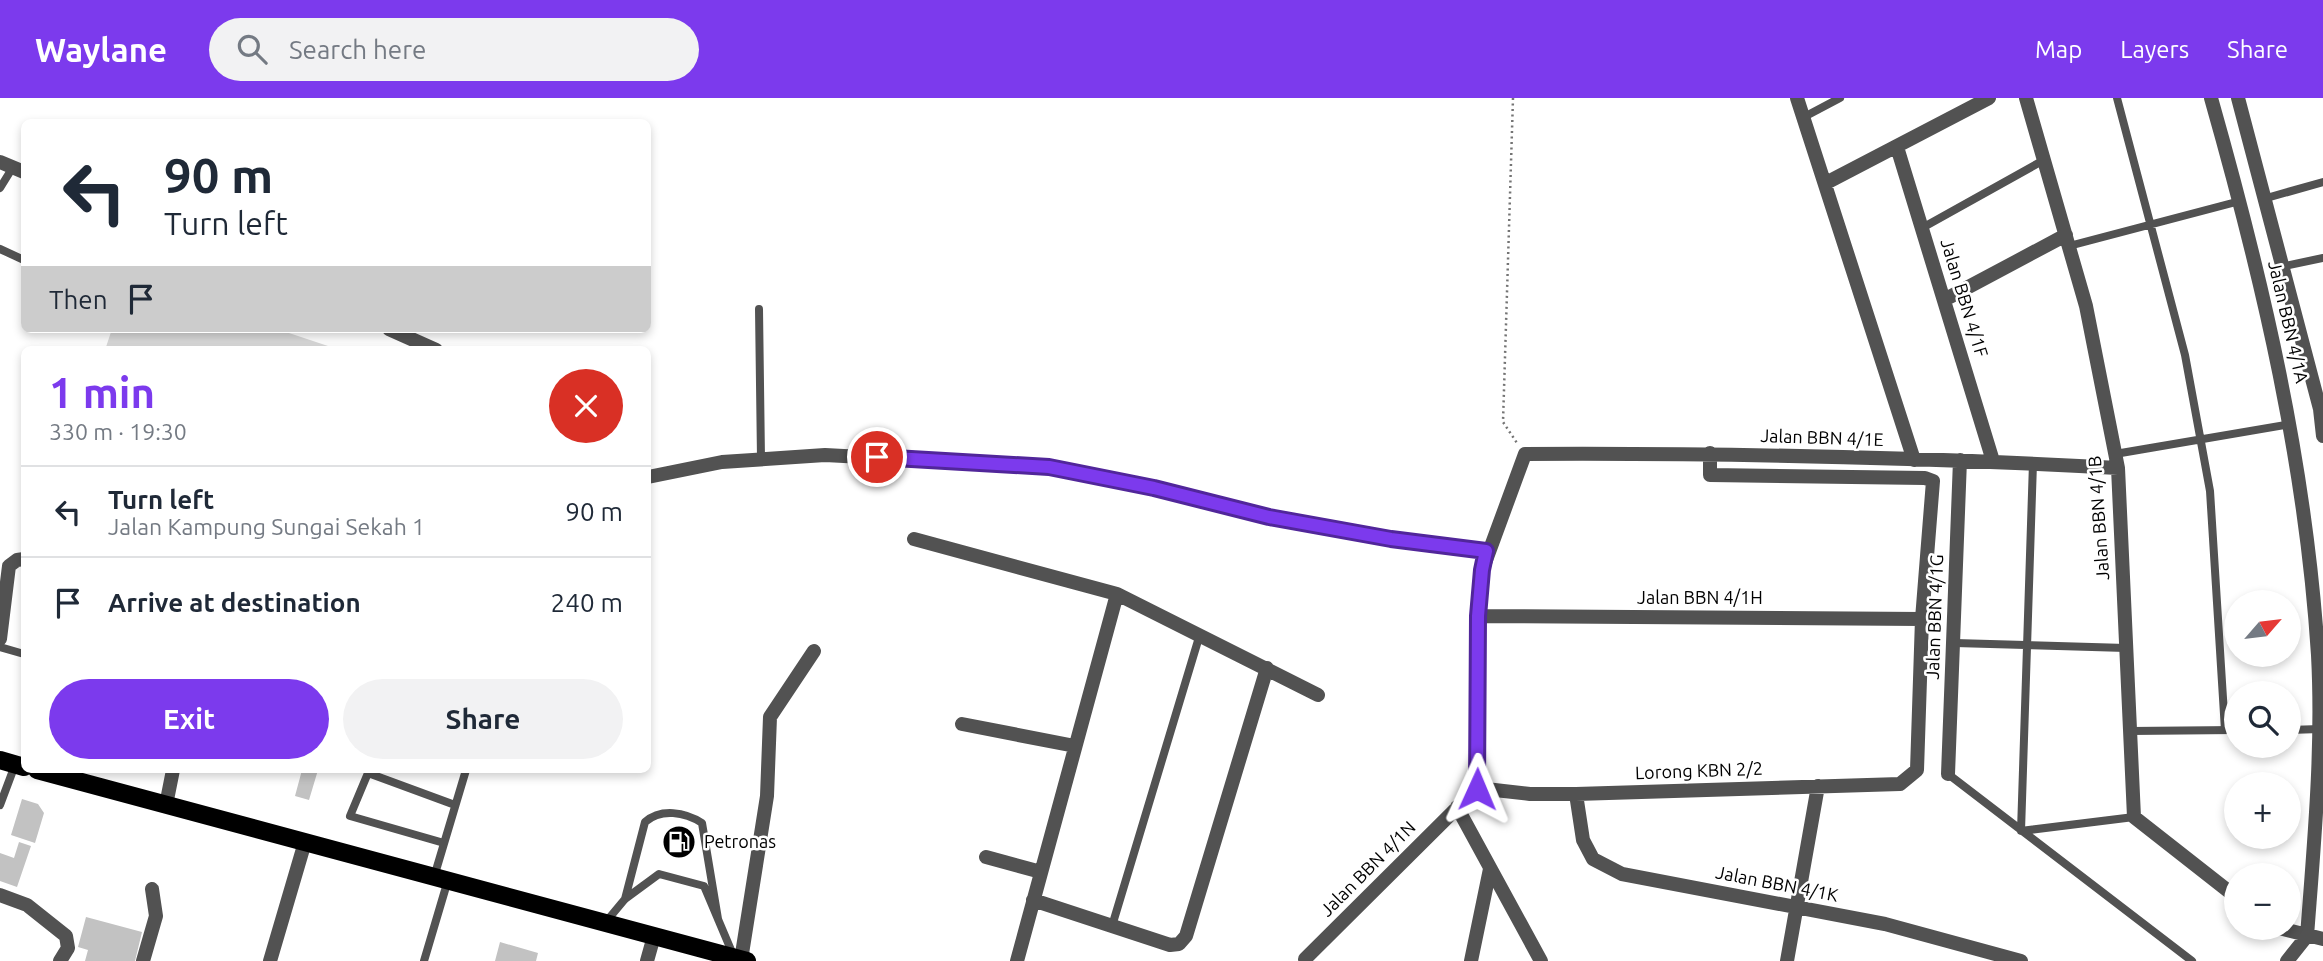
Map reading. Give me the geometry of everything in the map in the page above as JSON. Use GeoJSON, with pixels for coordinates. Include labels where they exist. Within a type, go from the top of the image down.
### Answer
{"type":"FeatureCollection","features":[{"type":"Feature","properties":{"kind":"main road"},"geometry":{"type":"LineString","coordinates":[[48,773],[741,959]]}},
{"type":"Feature","properties":{"kind":"street"},"geometry":{"type":"LineString","coordinates":[[1797,98],[1914,460]]}},
{"type":"Feature","properties":{"kind":"street"},"geometry":{"type":"LineString","coordinates":[[1826,183],[1989,98]]}},
{"type":"Feature","properties":{"kind":"street","name":"Jalan BBN 4/1B"},"geometry":{"type":"LineString","coordinates":[[2026,98],[2086,306],[2116,461],[2134,817]]}},
{"type":"Feature","properties":{"kind":"street","name":"Jalan BBN 4/1A"},"geometry":{"type":"LineString","coordinates":[[2211,98],[2270,323],[2291,424],[2317,588],[2319,836],[2307,936]]}},
{"type":"Feature","properties":{"kind":"street"},"geometry":{"type":"LineString","coordinates":[[2238,98],[2280,267],[2320,410],[2323,436]]}},
{"type":"Feature","properties":{"kind":"street","name":"Jalan BBN 4/1F"},"geometry":{"type":"LineString","coordinates":[[1897,147],[1993,461]]}},
{"type":"Feature","properties":{"kind":"street"},"geometry":{"type":"LineString","coordinates":[[1944,300],[2067,241]]}},
{"type":"Feature","properties":{"kind":"street"},"geometry":{"type":"LineString","coordinates":[[398,333],[427,346]]}},
{"type":"Feature","properties":{"kind":"street","name":"Jalan BBN 4/1E"},"geometry":{"type":"LineString","coordinates":[[1525,454],[1710,453],[2033,463],[2116,461]]}},
{"type":"Feature","properties":{"kind":"street"},"geometry":{"type":"LineString","coordinates":[[1710,453],[1710,475],[1925,478],[1933,481],[1922,619]]}},
{"type":"Feature","properties":{"kind":"street"},"geometry":{"type":"LineString","coordinates":[[1525,454],[1486,551],[1482,570],[1478,616],[1477,789],[1457,807],[1541,961]]}},
{"type":"Feature","properties":{"kind":"street"},"geometry":{"type":"LineString","coordinates":[[651,476],[722,462],[825,455],[1049,467],[1154,488],[1269,517],[1391,539],[1486,551]]}},
{"type":"Feature","properties":{"kind":"street","name":"Jalan BBN 4/1G"},"geometry":{"type":"LineString","coordinates":[[1948,774],[1960,460]]}},
{"type":"Feature","properties":{"kind":"street"},"geometry":{"type":"LineString","coordinates":[[914,538],[1117,594],[1318,695]]}},
{"type":"Feature","properties":{"kind":"street"},"geometry":{"type":"LineString","coordinates":[[0,639],[9,566],[21,559]]}},
{"type":"Feature","properties":{"kind":"street"},"geometry":{"type":"LineString","coordinates":[[1017,961],[1117,594]]}},
{"type":"Feature","properties":{"kind":"street","name":"Jalan BBN 4/1H"},"geometry":{"type":"LineString","coordinates":[[1478,616],[1922,619]]}},
{"type":"Feature","properties":{"kind":"street","name":"Lorong KBN 2/2"},"geometry":{"type":"LineString","coordinates":[[1477,789],[1530,794],[1576,794],[1900,784],[1917,770],[1922,619]]}},
{"type":"Feature","properties":{"kind":"street"},"geometry":{"type":"LineString","coordinates":[[741,959],[767,796],[770,717],[814,651]]}},
{"type":"Feature","properties":{"kind":"street"},"geometry":{"type":"LineString","coordinates":[[1033,900],[1170,945],[1179,944],[1186,936],[1267,668]]}},
{"type":"Feature","properties":{"kind":"street"},"geometry":{"type":"LineString","coordinates":[[962,724],[1075,746]]}},
{"type":"Feature","properties":{"kind":"street"},"geometry":{"type":"LineString","coordinates":[[166,805],[172,773]]}},
{"type":"Feature","properties":{"kind":"street"},"geometry":{"type":"LineString","coordinates":[[1787,961],[1818,786]]}},
{"type":"Feature","properties":{"kind":"street","name":"Jalan BBN 4/1K"},"geometry":{"type":"LineString","coordinates":[[1576,794],[1583,840],[1593,859],[1622,874],[1885,924],[2021,961]]}},
{"type":"Feature","properties":{"kind":"street","name":"Jalan BBN 4/1N"},"geometry":{"type":"LineString","coordinates":[[1305,959],[1457,807]]}},
{"type":"Feature","properties":{"kind":"street"},"geometry":{"type":"LineString","coordinates":[[2134,817],[2224,888]]}},
{"type":"Feature","properties":{"kind":"street"},"geometry":{"type":"LineString","coordinates":[[270,961],[305,842]]}},
{"type":"Feature","properties":{"kind":"street"},"geometry":{"type":"LineString","coordinates":[[986,857],[1041,872]]}},
{"type":"Feature","properties":{"kind":"street"},"geometry":{"type":"LineString","coordinates":[[1471,961],[1490,869]]}},
{"type":"Feature","properties":{"kind":"street"},"geometry":{"type":"LineString","coordinates":[[143,961],[156,916],[152,890]]}},
{"type":"Feature","properties":{"kind":"street"},"geometry":{"type":"LineString","coordinates":[[0,895],[27,905],[66,936],[68,948],[60,961]]}},
{"type":"Feature","properties":{"kind":"street"},"geometry":{"type":"LineString","coordinates":[[2301,934],[2323,939]]}},
{"type":"Feature","properties":{"kind":"street"},"geometry":{"type":"LineString","coordinates":[[647,961],[654,936]]}},
{"type":"Feature","properties":{"kind":"street"},"geometry":{"type":"LineString","coordinates":[[2287,961],[2307,936]]}},
{"type":"Feature","properties":{"kind":"lane"},"geometry":{"type":"LineString","coordinates":[[1804,117],[1840,98]]}},
{"type":"Feature","properties":{"kind":"lane"},"geometry":{"type":"LineString","coordinates":[[2118,98],[2185,355],[2210,491],[2224,714]]}},
{"type":"Feature","properties":{"kind":"lane"},"geometry":{"type":"LineString","coordinates":[[1922,228],[2044,160]]}},
{"type":"Feature","properties":{"kind":"lane"},"geometry":{"type":"LineString","coordinates":[[0,188],[12,167]]}},
{"type":"Feature","properties":{"kind":"lane"},"geometry":{"type":"LineString","coordinates":[[2263,199],[2323,182]]}},
{"type":"Feature","properties":{"kind":"lane"},"geometry":{"type":"LineString","coordinates":[[2067,241],[2151,225],[2240,201]]}},
{"type":"Feature","properties":{"kind":"lane"},"geometry":{"type":"LineString","coordinates":[[0,249],[21,259]]}},
{"type":"Feature","properties":{"kind":"lane"},"geometry":{"type":"LineString","coordinates":[[2280,267],[2323,258]]}},
{"type":"Feature","properties":{"kind":"lane"},"geometry":{"type":"LineString","coordinates":[[759,309],[761,459]]}},
{"type":"Feature","properties":{"kind":"lane"},"geometry":{"type":"LineString","coordinates":[[2116,461],[2201,440],[2291,424]]}},
{"type":"Feature","properties":{"kind":"lane"},"geometry":{"type":"LineString","coordinates":[[2021,831],[2033,463]]}},
{"type":"Feature","properties":{"kind":"lane"},"geometry":{"type":"LineString","coordinates":[[1112,926],[1200,634]]}},
{"type":"Feature","properties":{"kind":"lane"},"geometry":{"type":"LineString","coordinates":[[1955,643],[2126,648]]}},
{"type":"Feature","properties":{"kind":"lane"},"geometry":{"type":"LineString","coordinates":[[0,647],[21,653]]}},
{"type":"Feature","properties":{"kind":"lane"},"geometry":{"type":"LineString","coordinates":[[2301,730],[2320,729]]}},
{"type":"Feature","properties":{"kind":"lane"},"geometry":{"type":"LineString","coordinates":[[2130,731],[2224,730]]}},
{"type":"Feature","properties":{"kind":"lane"},"geometry":{"type":"LineString","coordinates":[[0,805],[13,764]]}},
{"type":"Feature","properties":{"kind":"lane"},"geometry":{"type":"LineString","coordinates":[[444,843],[350,816],[368,773],[455,805]]}},
{"type":"Feature","properties":{"kind":"lane"},"geometry":{"type":"LineString","coordinates":[[424,961],[441,878],[444,843],[465,773]]}},
{"type":"Feature","properties":{"kind":"lane"},"geometry":{"type":"LineString","coordinates":[[1948,774],[2193,961]]}},
{"type":"Feature","properties":{"kind":"lane"},"geometry":{"type":"LineString","coordinates":[[625,900],[645,822],[659,813],[672,813],[702,823],[718,919]]}},
{"type":"Feature","properties":{"kind":"lane"},"geometry":{"type":"LineString","coordinates":[[2021,831],[2134,817]]}},
{"type":"Feature","properties":{"kind":"lane"},"geometry":{"type":"LineString","coordinates":[[605,923],[625,900],[659,874],[704,886],[718,919],[741,959]]}},
{"type":"Feature","properties":{"kind":"path"},"geometry":{"type":"LineString","coordinates":[[1513,98],[1503,422],[1525,454]]}},
{"type":"Feature","properties":{"kind":"shaded area"},"geometry":{"type":"Polygon","coordinates":[[[111,333],[289,333],[328,346],[106,346],[111,333]]]}},
{"type":"Feature","properties":{"kind":"building"},"geometry":{"type":"Polygon","coordinates":[[[301,773],[317,773],[309,800],[295,796],[301,773]]]}},
{"type":"Feature","properties":{"kind":"building"},"geometry":{"type":"Polygon","coordinates":[[[22,799],[38,804],[44,813],[35,843],[11,835],[22,799]]]}},
{"type":"Feature","properties":{"kind":"building"},"geometry":{"type":"Polygon","coordinates":[[[19,842],[31,846],[17,887],[0,881],[0,853],[14,858],[19,842]]]}},
{"type":"Feature","properties":{"kind":"building"},"geometry":{"type":"Polygon","coordinates":[[[86,917],[142,932],[135,961],[85,961],[88,950],[78,947],[86,917]]]}},
{"type":"Feature","properties":{"kind":"building"},"geometry":{"type":"Polygon","coordinates":[[[500,942],[538,953],[536,961],[495,961],[500,942]]]}},
{"type":"Feature","properties":{"kind":"place","name":"Petronas"},"geometry":{"type":"Point","coordinates":[679,842]}},
{"type":"Feature","properties":{"kind":"route"},"geometry":{"type":"LineString","coordinates":[[877,457],[1049,467],[1154,488],[1269,517],[1391,539],[1486,551],[1478,616],[1477,789]]}}]}
